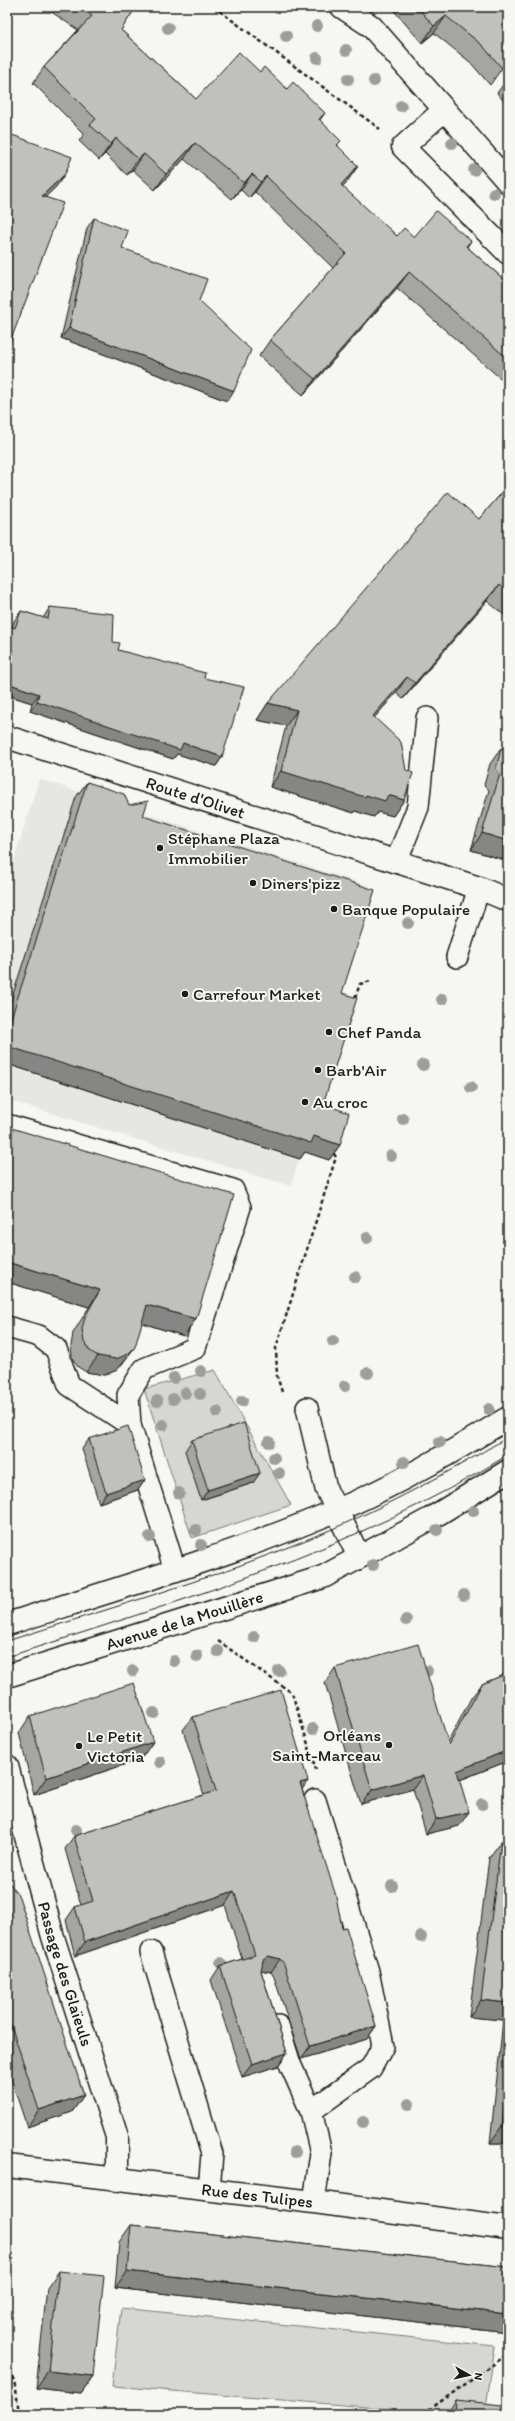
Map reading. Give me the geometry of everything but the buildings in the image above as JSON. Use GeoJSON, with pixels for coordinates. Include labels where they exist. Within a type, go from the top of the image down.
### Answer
{"type":"FeatureCollection","features":[{"type":"Feature","properties":{"kind":"street"},"geometry":{"type":"LineString","coordinates":[[342,7],[371,26],[508,182]]}},
{"type":"Feature","properties":{"kind":"street"},"geometry":{"type":"LineString","coordinates":[[444,110],[403,147],[508,253]]}},
{"type":"Feature","properties":{"kind":"street","name":"Route d'Olivet"},"geometry":{"type":"LineString","coordinates":[[7,737],[498,894]]}},
{"type":"Feature","properties":{"kind":"street"},"geometry":{"type":"LineString","coordinates":[[7,1624],[174,1570],[337,1511],[453,1452],[508,1418]]}},
{"type":"Feature","properties":{"kind":"street","name":"Avenue de la Mouillère"},"geometry":{"type":"LineString","coordinates":[[7,1676],[323,1577],[430,1519],[508,1471]]}},
{"type":"Feature","properties":{"kind":"street"},"geometry":{"type":"LineString","coordinates":[[337,1511],[359,1557]]}},
{"type":"Feature","properties":{"kind":"street","name":"Passage des Glaïeuls"},"geometry":{"type":"LineString","coordinates":[[7,1766],[53,1937],[117,2137],[117,2180]]}},
{"type":"Feature","properties":{"kind":"street","name":"Rue des Tulipes"},"geometry":{"type":"LineString","coordinates":[[7,2166],[314,2202],[508,2228]]}},
{"type":"Feature","properties":{"kind":"lane"},"geometry":{"type":"LineString","coordinates":[[396,862],[418,808],[427,718]]}},
{"type":"Feature","properties":{"kind":"lane"},"geometry":{"type":"LineString","coordinates":[[457,958],[498,894]]}},
{"type":"Feature","properties":{"kind":"lane"},"geometry":{"type":"LineString","coordinates":[[7,1125],[233,1190],[240,1207],[195,1348],[144,1369],[128,1395],[130,1425],[174,1570]]}},
{"type":"Feature","properties":{"kind":"lane"},"geometry":{"type":"LineString","coordinates":[[7,1327],[39,1336],[56,1349],[69,1385],[130,1425]]}},
{"type":"Feature","properties":{"kind":"lane"},"geometry":{"type":"LineString","coordinates":[[307,1408],[326,1489],[337,1511]]}},
{"type":"Feature","properties":{"kind":"lane"},"geometry":{"type":"LineString","coordinates":[[311,2111],[371,2068],[383,2046],[368,1971],[315,1800]]}},
{"type":"Feature","properties":{"kind":"lane"},"geometry":{"type":"LineString","coordinates":[[151,1952],[212,2154],[209,2190]]}},
{"type":"Feature","properties":{"kind":"lane"},"geometry":{"type":"LineString","coordinates":[[273,2011],[290,2064],[311,2111],[321,2153],[314,2202]]}},
{"type":"Feature","properties":{"kind":"path"},"geometry":{"type":"LineString","coordinates":[[214,7],[403,147]]}},
{"type":"Feature","properties":{"kind":"path"},"geometry":{"type":"LineString","coordinates":[[355,999],[360,984],[371,981]]}},
{"type":"Feature","properties":{"kind":"path"},"geometry":{"type":"LineString","coordinates":[[283,1396],[277,1376],[276,1348],[336,1157],[332,1151]]}},
{"type":"Feature","properties":{"kind":"path"},"geometry":{"type":"LineString","coordinates":[[214,1638],[292,1693],[322,1789],[315,1800]]}},
{"type":"Feature","properties":{"kind":"path"},"geometry":{"type":"LineString","coordinates":[[423,2414],[508,2354]]}},
{"type":"Feature","properties":{"kind":"path"},"geometry":{"type":"LineString","coordinates":[[7,2356],[16,2389],[19,2414]]}},
{"type":"Feature","properties":{"kind":"shaded area"},"geometry":{"type":"Polygon","coordinates":[[[39,779],[370,886],[331,1008],[302,1151],[291,1186],[7,1100],[7,883],[39,779]]]}},
{"type":"Feature","properties":{"kind":"shaded area"},"geometry":{"type":"Polygon","coordinates":[[[215,1370],[291,1505],[192,1538],[144,1389],[215,1370]]]}},
{"type":"Feature","properties":{"kind":"shaded area"},"geometry":{"type":"Polygon","coordinates":[[[121,2308],[495,2346],[485,2414],[451,2414],[112,2386],[121,2308]]]}},
{"type":"Feature","properties":{"kind":"tram line"},"geometry":{"type":"LineString","coordinates":[[7,1641],[195,1581],[269,1555],[306,1540],[358,1518],[409,1493],[508,1437]]}},
{"type":"Feature","properties":{"kind":"tram line"},"geometry":{"type":"LineString","coordinates":[[7,1657],[200,1594],[327,1546],[389,1519],[449,1489],[508,1455]]}},
{"type":"Feature","properties":{"kind":"place","name":"Stéphane Plaza Immobilier"},"geometry":{"type":"Point","coordinates":[160,848]}},
{"type":"Feature","properties":{"kind":"place","name":"Diners'pizz"},"geometry":{"type":"Point","coordinates":[253,883]}},
{"type":"Feature","properties":{"kind":"place","name":"Banque Populaire"},"geometry":{"type":"Point","coordinates":[334,909]}},
{"type":"Feature","properties":{"kind":"place","name":"Carrefour Market"},"geometry":{"type":"Point","coordinates":[185,994]}},
{"type":"Feature","properties":{"kind":"place","name":"Chef Panda"},"geometry":{"type":"Point","coordinates":[329,1032]}},
{"type":"Feature","properties":{"kind":"place","name":"Barb'Air"},"geometry":{"type":"Point","coordinates":[318,1070]}},
{"type":"Feature","properties":{"kind":"place","name":"Au croc"},"geometry":{"type":"Point","coordinates":[305,1102]}},
{"type":"Feature","properties":{"kind":"place","name":"Orléans Saint-Marceau"},"geometry":{"type":"Point","coordinates":[389,1745]}},
{"type":"Feature","properties":{"kind":"place","name":"Le Petit Victoria"},"geometry":{"type":"Point","coordinates":[79,1746]}}]}
